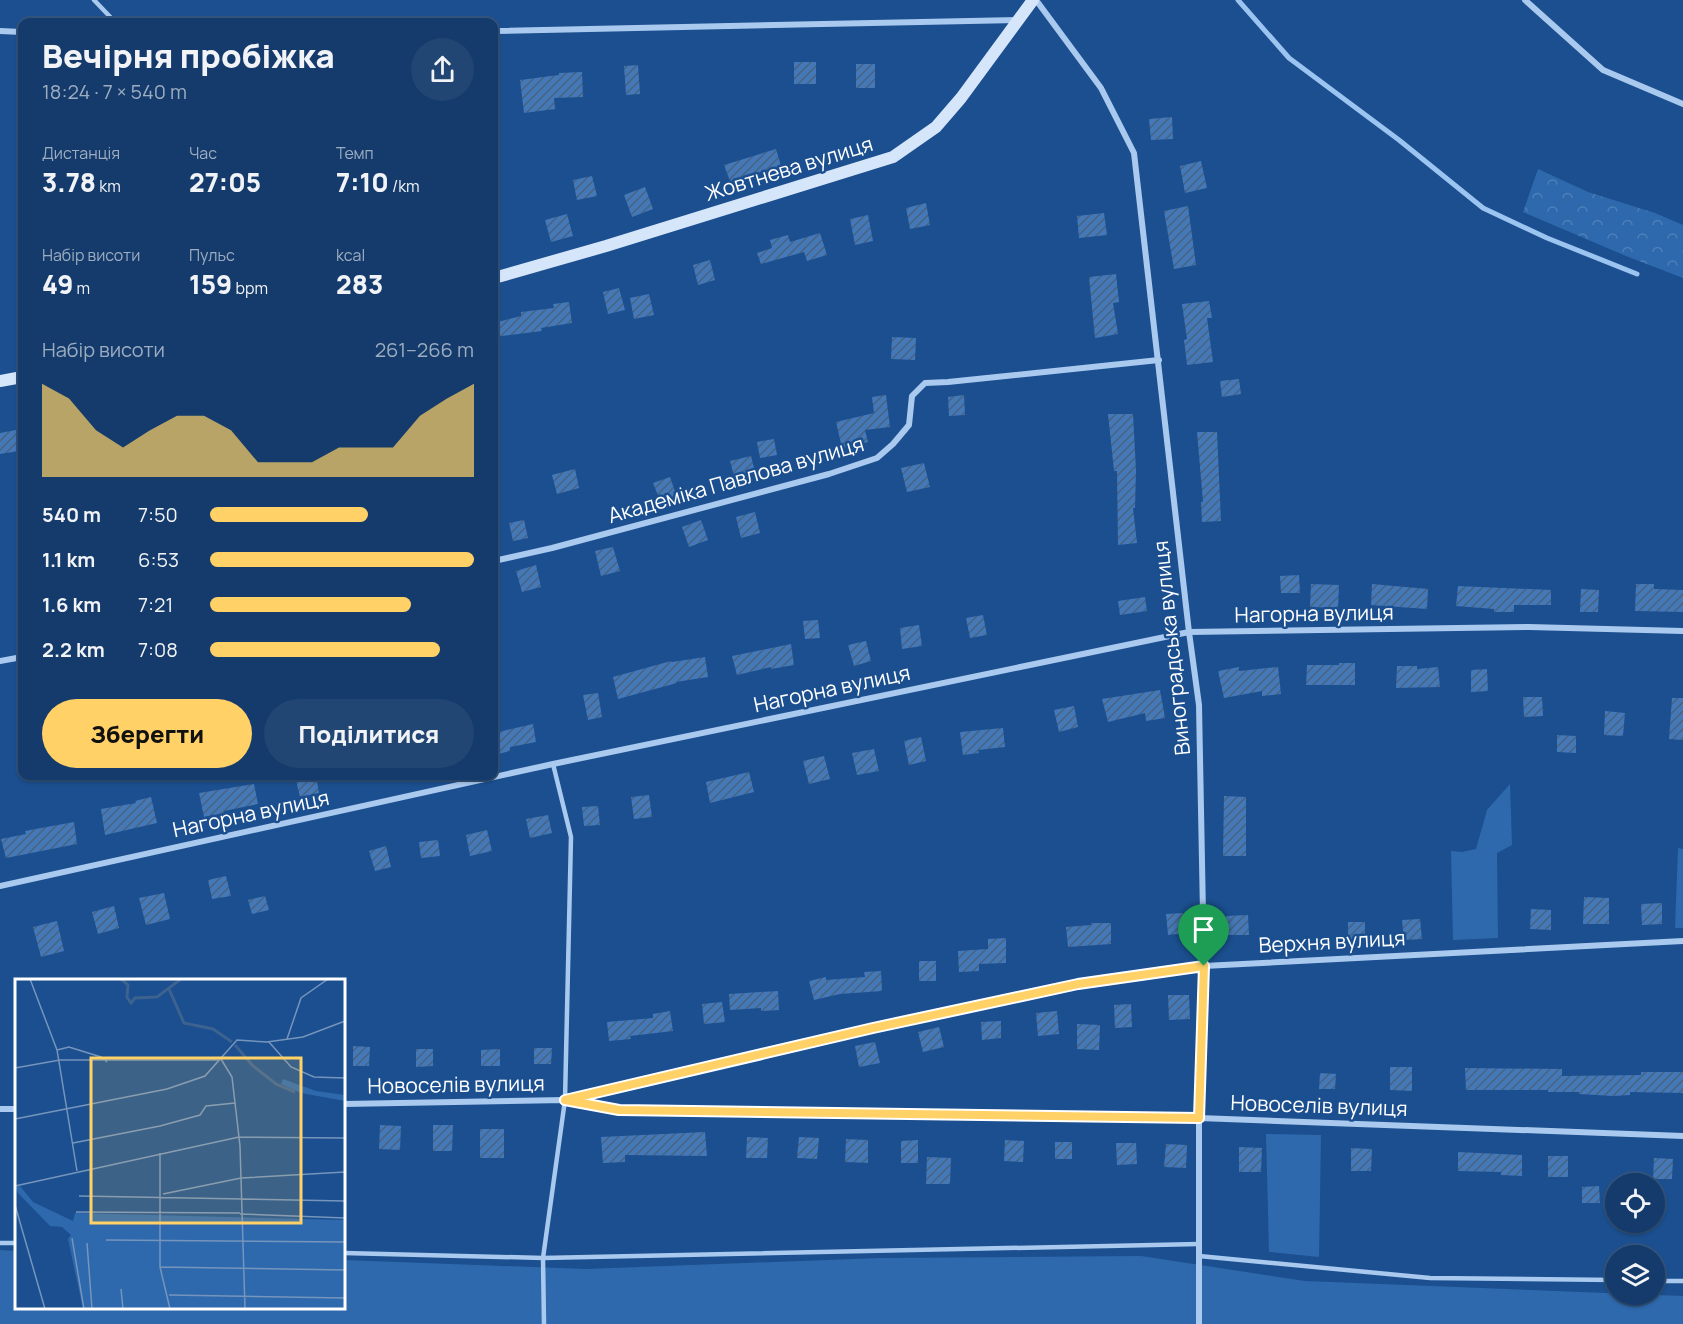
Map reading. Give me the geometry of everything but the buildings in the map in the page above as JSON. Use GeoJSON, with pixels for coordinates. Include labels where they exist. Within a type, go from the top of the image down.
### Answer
{"type":"FeatureCollection","features":[{"type":"Feature","properties":{"kind":"main road","name":"Жовтнева вулиця"},"geometry":{"type":"LineString","coordinates":[[498,277],[606,246],[893,157],[936,127],[961,98],[1034,0]]}},
{"type":"Feature","properties":{"kind":"main road"},"geometry":{"type":"LineString","coordinates":[[0,381],[18,378]]}},
{"type":"Feature","properties":{"kind":"street","name":"Виноградська вулиця"},"geometry":{"type":"LineString","coordinates":[[1034,0],[1101,88],[1134,153],[1199,705],[1204,966],[1199,1118],[1199,1324]]}},
{"type":"Feature","properties":{"kind":"street"},"geometry":{"type":"LineString","coordinates":[[1525,0],[1603,70],[1683,104]]}},
{"type":"Feature","properties":{"kind":"street"},"geometry":{"type":"LineString","coordinates":[[498,31],[1019,20]]}},
{"type":"Feature","properties":{"kind":"street"},"geometry":{"type":"LineString","coordinates":[[0,32],[18,32]]}},
{"type":"Feature","properties":{"kind":"street","name":"Академіка Павлова вулиця"},"geometry":{"type":"LineString","coordinates":[[498,560],[552,548],[830,474],[877,458],[894,444],[909,425],[912,396],[925,383],[1159,360]]}},
{"type":"Feature","properties":{"kind":"street","name":"Нагорна вулиця"},"geometry":{"type":"LineString","coordinates":[[498,776],[1189,632],[1529,627],[1683,631]]}},
{"type":"Feature","properties":{"kind":"street"},"geometry":{"type":"LineString","coordinates":[[0,661],[18,658]]}},
{"type":"Feature","properties":{"kind":"street","name":"Нагорна вулиця"},"geometry":{"type":"LineString","coordinates":[[0,886],[480,780]]}},
{"type":"Feature","properties":{"kind":"street","name":"Верхня вулиця"},"geometry":{"type":"LineString","coordinates":[[565,1100],[873,1028],[1078,984],[1204,966],[1683,941]]}},
{"type":"Feature","properties":{"kind":"street","name":"Новоселів вулиця"},"geometry":{"type":"LineString","coordinates":[[345,1104],[565,1100],[619,1110],[1199,1118],[1683,1136]]}},
{"type":"Feature","properties":{"kind":"lane"},"geometry":{"type":"LineString","coordinates":[[94,0],[111,18]]}},
{"type":"Feature","properties":{"kind":"lane"},"geometry":{"type":"LineString","coordinates":[[544,1324],[543,1258],[565,1100],[572,837],[553,764]]}},
{"type":"Feature","properties":{"kind":"lane"},"geometry":{"type":"LineString","coordinates":[[345,1252],[543,1258],[1199,1244]]}},
{"type":"Feature","properties":{"kind":"lane"},"geometry":{"type":"LineString","coordinates":[[1199,1256],[1430,1278],[1605,1280]]}},
{"type":"Feature","properties":{"kind":"lane"},"geometry":{"type":"LineString","coordinates":[[1665,1281],[1683,1281]]}},
{"type":"Feature","properties":{"kind":"green space"},"geometry":{"type":"Polygon","coordinates":[[[1538,169],[1588,192],[1655,213],[1683,225],[1683,278],[1523,212],[1538,169]]]}},
{"type":"Feature","properties":{"kind":"green space"},"geometry":{"type":"Polygon","coordinates":[[[1510,784],[1512,845],[1497,853],[1498,938],[1453,940],[1451,851],[1462,852],[1476,849],[1487,810],[1510,784]]]}},
{"type":"Feature","properties":{"kind":"green space"},"geometry":{"type":"Polygon","coordinates":[[[1678,848],[1683,849],[1683,928],[1675,928],[1678,848]]]}},
{"type":"Feature","properties":{"kind":"green space"},"geometry":{"type":"Polygon","coordinates":[[[1266,1134],[1321,1135],[1319,1257],[1269,1252],[1266,1134]]]}},
{"type":"Feature","properties":{"kind":"green space"},"geometry":{"type":"Polygon","coordinates":[[[0,1250],[15,1251],[15,1309],[345,1309],[345,1260],[586,1269],[880,1258],[1141,1256],[1305,1281],[1605,1293],[1605,1305],[1665,1305],[1665,1295],[1683,1296],[1683,1324],[0,1324],[0,1250]]]}},
{"type":"Feature","properties":{"kind":"waterway"},"geometry":{"type":"LineString","coordinates":[[1238,0],[1289,58],[1399,140],[1483,208],[1547,238],[1637,274]]}},
{"type":"Feature","properties":{"kind":"route"},"geometry":{"type":"LineString","coordinates":[[1204,966],[1199,1118],[619,1110],[565,1100],[873,1028],[1078,984],[1204,966]]}}]}
